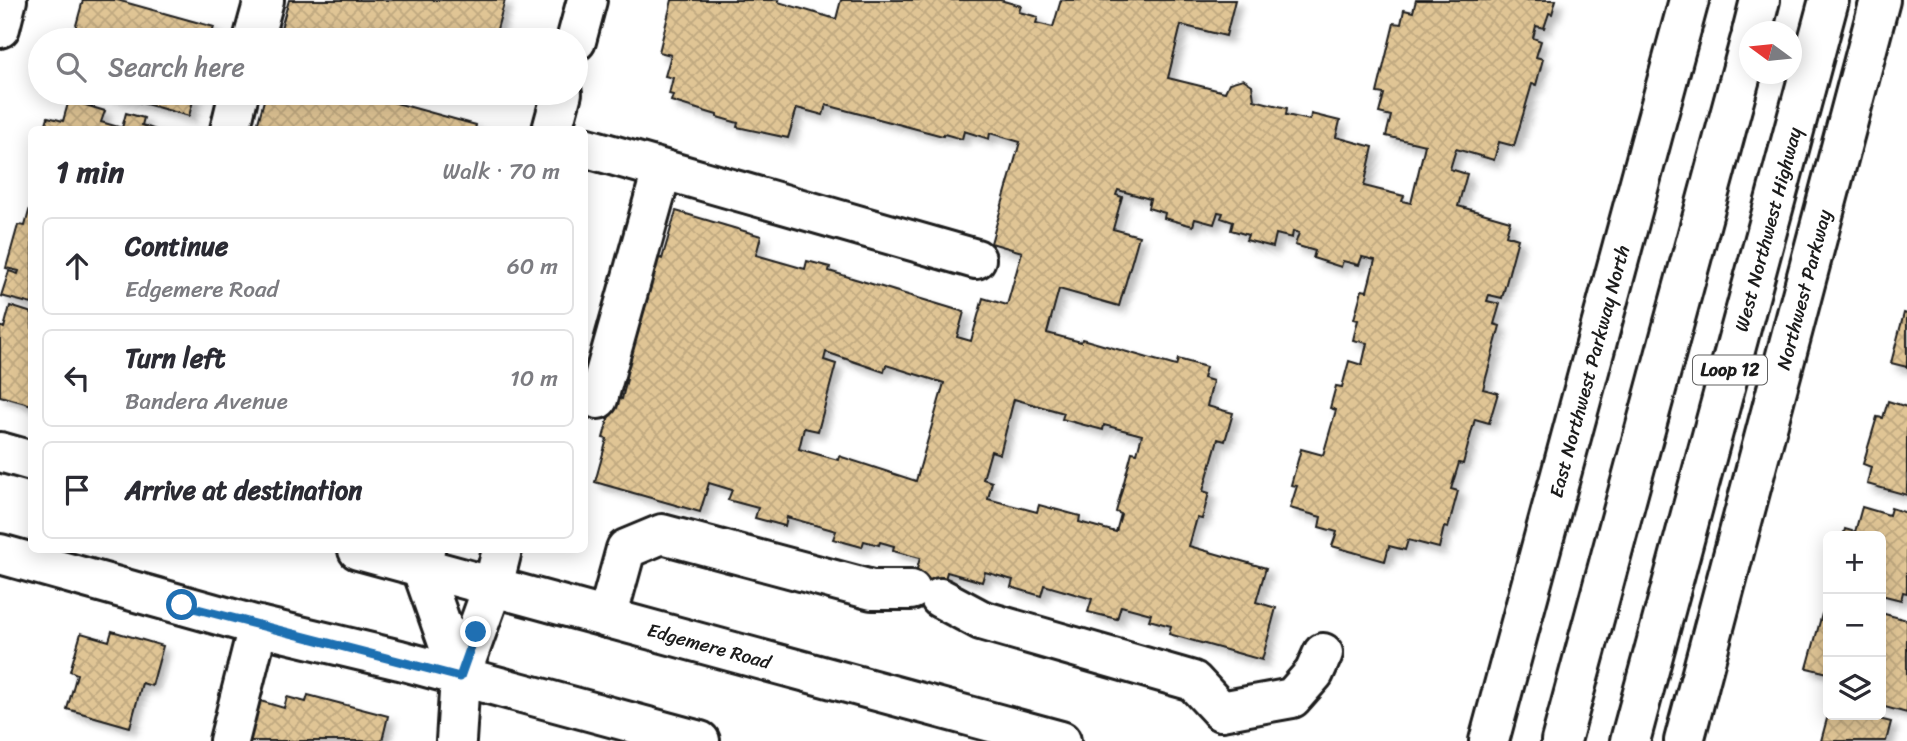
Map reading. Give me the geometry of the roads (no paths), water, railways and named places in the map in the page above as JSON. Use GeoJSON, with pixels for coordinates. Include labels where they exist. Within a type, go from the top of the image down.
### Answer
{"type":"FeatureCollection","features":[{"type":"Feature","properties":{"kind":"street"},"geometry":{"type":"LineString","coordinates":[[0,28],[8,0]]}},
{"type":"Feature","properties":{"kind":"street"},"geometry":{"type":"LineString","coordinates":[[256,28],[264,0]]}},
{"type":"Feature","properties":{"kind":"street"},"geometry":{"type":"LineString","coordinates":[[579,28],[587,0]]}},
{"type":"Feature","properties":{"kind":"street","name":"East Northwest Parkway North"},"geometry":{"type":"LineString","coordinates":[[1489,741],[1689,0]]}},
{"type":"Feature","properties":{"kind":"street"},"geometry":{"type":"LineString","coordinates":[[1755,21],[1760,0]]}},
{"type":"Feature","properties":{"kind":"street","name":"West Northwest Highway"},"geometry":{"type":"LineString","coordinates":[[1630,741],[1829,0]]}},
{"type":"Feature","properties":{"kind":"street","name":"Northwest Parkway"},"geometry":{"type":"LineString","coordinates":[[1684,741],[1880,0]]}},
{"type":"Feature","properties":{"kind":"street","name":"Loop 12"},"geometry":{"type":"LineString","coordinates":[[1561,741],[1739,78]]}},
{"type":"Feature","properties":{"kind":"street"},"geometry":{"type":"LineString","coordinates":[[231,126],[236,105]]}},
{"type":"Feature","properties":{"kind":"street"},"geometry":{"type":"LineString","coordinates":[[553,126],[559,105]]}},
{"type":"Feature","properties":{"kind":"street"},"geometry":{"type":"LineString","coordinates":[[588,148],[976,259]]}},
{"type":"Feature","properties":{"kind":"street"},"geometry":{"type":"LineString","coordinates":[[598,399],[662,170]]}},
{"type":"Feature","properties":{"kind":"street"},"geometry":{"type":"LineString","coordinates":[[0,452],[28,460]]}},
{"type":"Feature","properties":{"kind":"street"},"geometry":{"type":"LineString","coordinates":[[607,618],[626,549],[662,534],[872,590],[926,594],[981,621],[1193,681],[1216,726],[1292,698],[1314,673],[1323,653]]}},
{"type":"Feature","properties":{"kind":"street","name":"Edgemere Road"},"geometry":{"type":"LineString","coordinates":[[382,553],[423,558],[493,586],[1061,741]]}},
{"type":"Feature","properties":{"kind":"street"},"geometry":{"type":"LineString","coordinates":[[456,741],[460,677],[493,586],[501,553]]}},
{"type":"Feature","properties":{"kind":"street"},"geometry":{"type":"LineString","coordinates":[[423,558],[460,677]]}},
{"type":"Feature","properties":{"kind":"street"},"geometry":{"type":"LineString","coordinates":[[2,560],[700,741]]}},
{"type":"Feature","properties":{"kind":"street"},"geometry":{"type":"LineString","coordinates":[[229,741],[258,626]]}}]}
